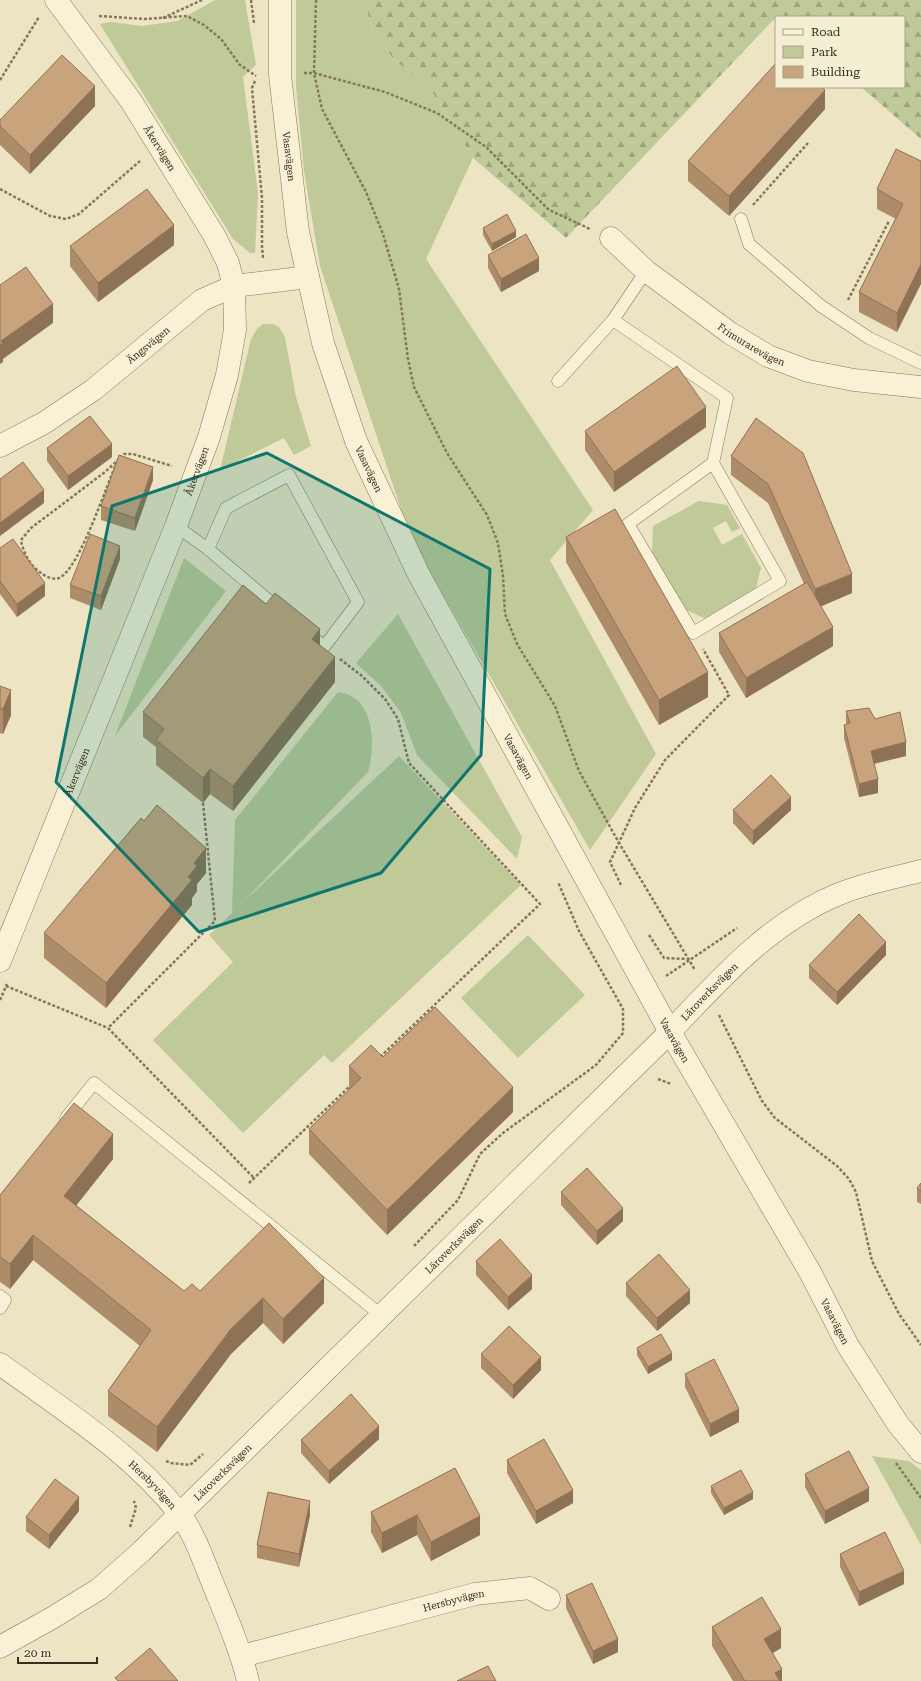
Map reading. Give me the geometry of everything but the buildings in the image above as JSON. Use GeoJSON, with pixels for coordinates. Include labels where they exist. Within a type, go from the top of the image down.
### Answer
{"type":"FeatureCollection","features":[{"type":"Feature","properties":{"kind":"street","name":"Vasavägen"},"geometry":{"type":"LineString","coordinates":[[280,0],[280,75],[290,175],[298,232],[323,343],[356,441],[419,575],[670,1032],[810,1272],[848,1346],[898,1424],[921,1452]]}},
{"type":"Feature","properties":{"kind":"street","name":"Åkervägen"},"geometry":{"type":"LineString","coordinates":[[4,970],[209,437],[227,375],[235,330],[234,286],[228,263],[214,236],[131,101],[73,21],[49,7]]}},
{"type":"Feature","properties":{"kind":"street","name":"Frimurarevägen"},"geometry":{"type":"LineString","coordinates":[[611,238],[646,271],[730,333],[768,356],[808,371],[854,380],[921,387]]}},
{"type":"Feature","properties":{"kind":"street","name":"Ängsvägen"},"geometry":{"type":"LineString","coordinates":[[0,446],[44,423],[93,390],[202,300],[234,286],[308,277]]}},
{"type":"Feature","properties":{"kind":"street","name":"Läroverksvägen"},"geometry":{"type":"LineString","coordinates":[[0,1647],[52,1618],[99,1588],[180,1514],[670,1032],[730,968],[771,934],[805,911],[839,894],[921,871]]}},
{"type":"Feature","properties":{"kind":"street","name":"Hersbyvägen"},"geometry":{"type":"LineString","coordinates":[[0,1364],[115,1448],[152,1482],[180,1514],[193,1537],[242,1656],[248,1681]]}},
{"type":"Feature","properties":{"kind":"street","name":"Hersbyvägen"},"geometry":{"type":"LineString","coordinates":[[242,1656],[475,1594],[530,1588],[549,1599]]}},
{"type":"Feature","properties":{"kind":"lane"},"geometry":{"type":"LineString","coordinates":[[741,219],[749,244],[821,306],[869,338],[921,363]]}},
{"type":"Feature","properties":{"kind":"lane"},"geometry":{"type":"LineString","coordinates":[[558,381],[613,320],[646,271]]}},
{"type":"Feature","properties":{"kind":"lane"},"geometry":{"type":"LineString","coordinates":[[613,320],[727,398],[713,463],[780,581],[693,633],[628,524],[713,463]]}},
{"type":"Feature","properties":{"kind":"lane"},"geometry":{"type":"LineString","coordinates":[[208,549],[226,508],[289,475],[358,602],[324,647],[300,627]]}},
{"type":"Feature","properties":{"kind":"lane"},"geometry":{"type":"LineString","coordinates":[[176,526],[208,549],[289,617]]}},
{"type":"Feature","properties":{"kind":"lane"},"geometry":{"type":"LineString","coordinates":[[59,1126],[94,1083],[381,1315]]}},
{"type":"Feature","properties":{"kind":"lane"},"geometry":{"type":"LineString","coordinates":[[0,1296],[5,1300],[0,1308]]}},
{"type":"Feature","properties":{"kind":"path"},"geometry":{"type":"LineString","coordinates":[[161,19],[202,0]]}},
{"type":"Feature","properties":{"kind":"path"},"geometry":{"type":"LineString","coordinates":[[316,0],[314,73],[322,109],[366,192],[383,234],[399,289],[408,359],[414,387],[447,453],[487,515],[498,543],[503,576],[505,614],[517,644],[555,706],[579,771],[619,843],[689,959],[762,1101],[775,1118],[836,1166],[848,1179],[856,1192],[872,1261],[900,1314],[921,1345]]}},
{"type":"Feature","properties":{"kind":"path"},"geometry":{"type":"LineString","coordinates":[[0,80],[49,7]]}},
{"type":"Feature","properties":{"kind":"path"},"geometry":{"type":"LineString","coordinates":[[73,21],[97,15],[161,19],[188,16],[204,25],[221,39],[240,65],[256,76],[314,73],[386,92],[437,113],[486,147],[549,210],[611,238]]}},
{"type":"Feature","properties":{"kind":"path"},"geometry":{"type":"LineString","coordinates":[[256,76],[252,88],[262,198],[262,247],[267,282]]}},
{"type":"Feature","properties":{"kind":"path"},"geometry":{"type":"LineString","coordinates":[[741,219],[808,143]]}},
{"type":"Feature","properties":{"kind":"path"},"geometry":{"type":"LineString","coordinates":[[0,189],[50,216],[66,219],[80,214],[158,145]]}},
{"type":"Feature","properties":{"kind":"path"},"geometry":{"type":"LineString","coordinates":[[838,318],[889,221]]}},
{"type":"Feature","properties":{"kind":"path"},"geometry":{"type":"LineString","coordinates":[[118,460],[85,541],[66,572],[60,578],[52,579],[39,572],[23,551],[21,540],[23,536],[31,528],[105,472],[124,454],[134,454],[195,475]]}},
{"type":"Feature","properties":{"kind":"path"},"geometry":{"type":"LineString","coordinates":[[621,885],[610,862],[635,808],[665,760],[729,695],[693,633]]}},
{"type":"Feature","properties":{"kind":"path"},"geometry":{"type":"LineString","coordinates":[[324,647],[362,676],[385,699],[398,719],[409,764],[540,904],[374,1063]]}},
{"type":"Feature","properties":{"kind":"path"},"geometry":{"type":"LineString","coordinates":[[108,1028],[215,921],[203,803]]}},
{"type":"Feature","properties":{"kind":"path"},"geometry":{"type":"LineString","coordinates":[[410,1251],[458,1200],[480,1154],[503,1133],[596,1065],[623,1033],[623,1009],[579,931],[560,892],[557,879]]}},
{"type":"Feature","properties":{"kind":"path"},"geometry":{"type":"LineString","coordinates":[[649,935],[664,958],[689,959]]}},
{"type":"Feature","properties":{"kind":"path"},"geometry":{"type":"LineString","coordinates":[[0,1000],[6,986],[4,970]]}},
{"type":"Feature","properties":{"kind":"path"},"geometry":{"type":"LineString","coordinates":[[6,986],[108,1028],[254,1178]]}},
{"type":"Feature","properties":{"kind":"path"},"geometry":{"type":"LineString","coordinates":[[234,1197],[351,1085]]}},
{"type":"Feature","properties":{"kind":"path"},"geometry":{"type":"LineString","coordinates":[[165,1460],[171,1463],[190,1465],[205,1452]]}},
{"type":"Feature","properties":{"kind":"path"},"geometry":{"type":"LineString","coordinates":[[128,1531],[136,1508],[133,1496]]}},
{"type":"Feature","properties":{"kind":"highlighted area"},"geometry":{"type":"Polygon","coordinates":[[[267,453],[490,569],[481,755],[381,873],[199,932],[56,782],[112,506],[267,453]]]}},
{"type":"Feature","properties":{"kind":"green space"},"geometry":{"type":"Polygon","coordinates":[[[215,0],[245,0],[256,65],[243,77],[258,193],[255,253],[250,253],[233,239],[100,24],[111,22],[142,26],[177,21],[215,0]]]}},
{"type":"Feature","properties":{"kind":"green space"},"geometry":{"type":"Polygon","coordinates":[[[296,0],[364,0],[372,28],[395,61],[427,83],[473,158],[426,259],[593,510],[550,560],[656,754],[590,850],[411,539],[320,266],[304,171],[296,87],[296,0]]]}},
{"type":"Feature","properties":{"kind":"green space"},"geometry":{"type":"Polygon","coordinates":[[[364,0],[921,0],[921,139],[862,88],[905,88],[905,16],[778,15],[775,16],[775,18],[566,238],[473,158],[427,83],[395,61],[372,28],[364,0]]]}},
{"type":"Feature","properties":{"kind":"green space"},"geometry":{"type":"Polygon","coordinates":[[[263,324],[273,324],[279,327],[285,337],[296,397],[311,446],[294,455],[284,438],[220,470],[251,339],[257,329],[263,324]]]}},
{"type":"Feature","properties":{"kind":"green space"},"geometry":{"type":"Polygon","coordinates":[[[699,501],[727,505],[740,528],[732,532],[726,521],[713,528],[722,545],[742,534],[761,568],[755,593],[706,619],[684,609],[652,553],[653,526],[699,501]]]}},
{"type":"Feature","properties":{"kind":"green space"},"geometry":{"type":"Polygon","coordinates":[[[184,558],[226,591],[115,736],[184,558]]]}},
{"type":"Feature","properties":{"kind":"green space"},"geometry":{"type":"Polygon","coordinates":[[[398,614],[522,837],[517,859],[417,755],[401,713],[381,686],[356,663],[398,614]]]}},
{"type":"Feature","properties":{"kind":"green space"},"geometry":{"type":"Polygon","coordinates":[[[338,692],[350,695],[359,702],[366,712],[370,723],[372,736],[371,761],[368,772],[241,904],[399,756],[521,885],[332,1063],[324,1055],[243,1133],[153,1040],[233,962],[209,935],[232,913],[235,820],[338,692]]]}},
{"type":"Feature","properties":{"kind":"green space"},"geometry":{"type":"Polygon","coordinates":[[[528,935],[585,995],[518,1058],[461,998],[528,935]]]}},
{"type":"Feature","properties":{"kind":"green space"},"geometry":{"type":"Polygon","coordinates":[[[872,1456],[909,1461],[921,1470],[921,1545],[872,1456]]]}}]}
